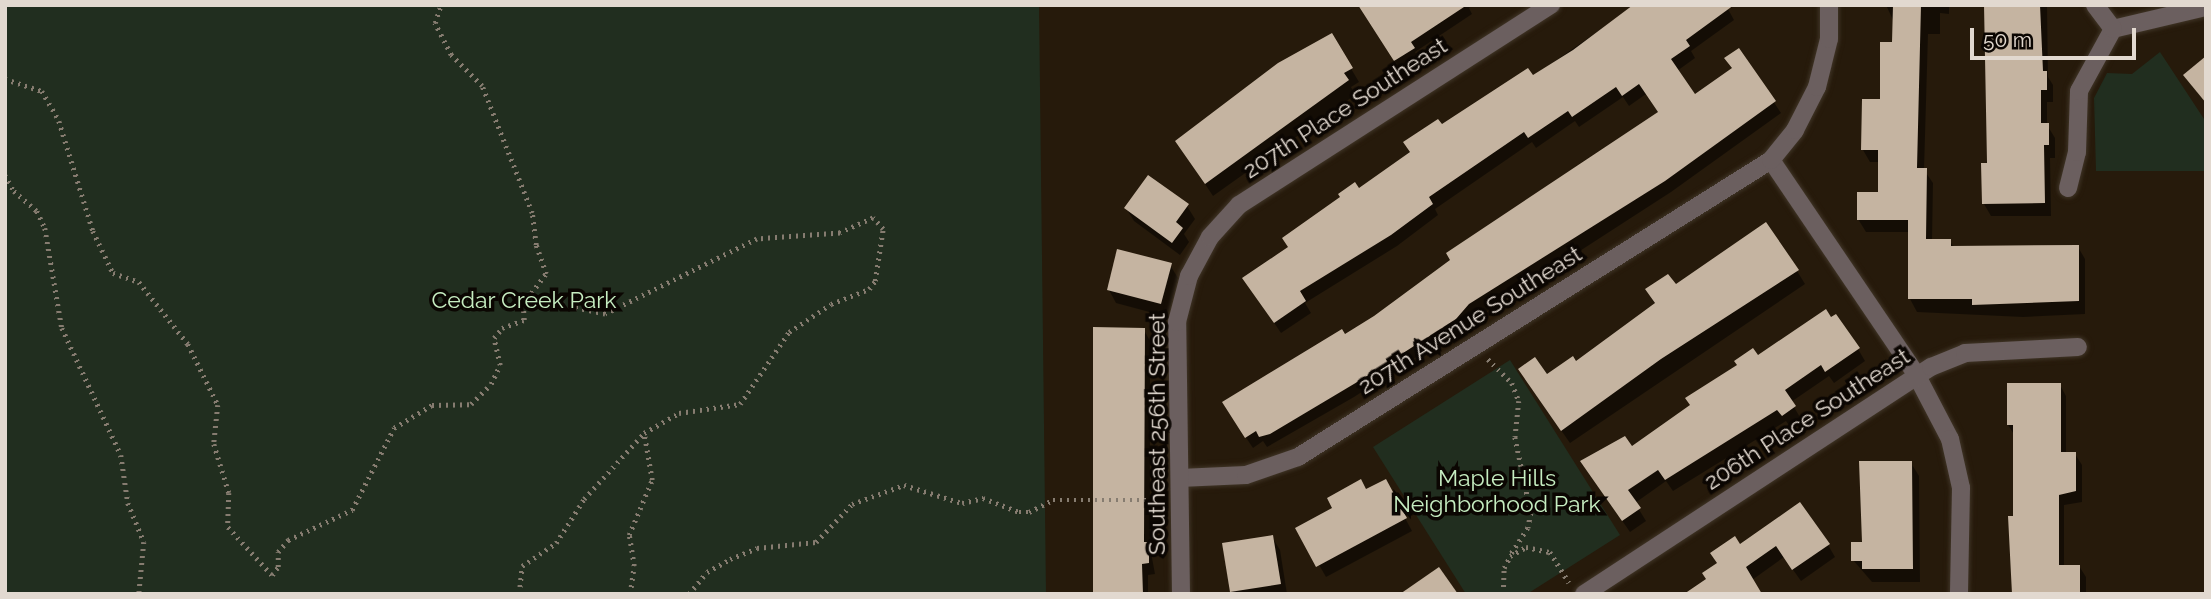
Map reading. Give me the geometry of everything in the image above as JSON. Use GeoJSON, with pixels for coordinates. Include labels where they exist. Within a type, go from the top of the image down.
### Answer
{"type":"FeatureCollection","features":[{"type":"Feature","properties":{"kind":"street","name":"207th Place Southeast"},"geometry":{"type":"LineString","coordinates":[[1189,276],[1210,237],[1239,205],[1551,5]]}},
{"type":"Feature","properties":{"kind":"street","name":"207th Avenue Southeast"},"geometry":{"type":"LineString","coordinates":[[1180,478],[1246,475],[1298,457],[1771,160],[1795,130],[1816,87],[1829,40],[1829,5]]}},
{"type":"Feature","properties":{"kind":"street"},"geometry":{"type":"LineString","coordinates":[[2095,5],[2113,29]]}},
{"type":"Feature","properties":{"kind":"street"},"geometry":{"type":"LineString","coordinates":[[2068,188],[2077,152],[2079,91],[2113,29],[2206,7]]}},
{"type":"Feature","properties":{"kind":"street"},"geometry":{"type":"LineString","coordinates":[[1771,160],[1917,376],[1950,439],[1961,488],[1959,594]]}},
{"type":"Feature","properties":{"kind":"street","name":"Southeast 256th Street"},"geometry":{"type":"LineString","coordinates":[[1181,594],[1177,322],[1189,276]]}},
{"type":"Feature","properties":{"kind":"street","name":"206th Place Southeast"},"geometry":{"type":"LineString","coordinates":[[1584,594],[1917,376],[1965,353],[2078,347]]}},
{"type":"Feature","properties":{"kind":"path"},"geometry":{"type":"LineString","coordinates":[[5,79],[42,91],[59,121],[93,231],[113,273],[139,282],[188,344],[218,405],[214,444],[229,492],[228,527],[272,575],[278,568],[278,552],[288,540],[352,510],[394,428],[432,405],[471,404],[491,384],[499,365],[494,338],[502,328],[524,320],[523,304],[546,274],[536,245],[533,213],[482,86],[451,55],[435,23],[441,5]]}},
{"type":"Feature","properties":{"kind":"path"},"geometry":{"type":"LineString","coordinates":[[5,175],[14,191],[37,211],[45,228],[62,328],[121,455],[128,503],[144,542],[139,594]]}},
{"type":"Feature","properties":{"kind":"path"},"geometry":{"type":"LineString","coordinates":[[519,594],[523,566],[556,543],[584,499],[644,433],[679,413],[740,404],[789,332],[831,304],[869,289],[875,281],[883,229],[873,218],[840,233],[757,239],[605,314],[529,298]]}},
{"type":"Feature","properties":{"kind":"path"},"geometry":{"type":"LineString","coordinates":[[1475,346],[1512,383],[1519,401],[1515,437],[1531,513],[1528,528],[1510,556],[1503,594]]}},
{"type":"Feature","properties":{"kind":"path"},"geometry":{"type":"LineString","coordinates":[[630,594],[634,566],[629,535],[652,480],[644,433]]}},
{"type":"Feature","properties":{"kind":"path"},"geometry":{"type":"LineString","coordinates":[[689,594],[707,572],[730,559],[757,548],[816,542],[852,504],[877,492],[904,485],[962,503],[983,498],[1018,512],[1029,512],[1053,500],[1180,500]]}},
{"type":"Feature","properties":{"kind":"path"},"geometry":{"type":"LineString","coordinates":[[1510,556],[1526,547],[1550,552],[1574,594]]}},
{"type":"Feature","properties":{"kind":"green space","name":"Cedar Creek Park"},"geometry":{"type":"Polygon","coordinates":[[[5,5],[1039,5],[1046,594],[5,594],[5,5]]]}},
{"type":"Feature","properties":{"kind":"green space"},"geometry":{"type":"Polygon","coordinates":[[[2160,52],[2206,122],[2206,171],[2096,171],[2094,98],[2107,73],[2132,74],[2160,52]]]}},
{"type":"Feature","properties":{"kind":"green space","name":"Maple Hills Neighborhood Park"},"geometry":{"type":"Polygon","coordinates":[[[1510,360],[1620,535],[1527,594],[1466,594],[1373,447],[1510,360]]]}},
{"type":"Feature","properties":{"kind":"building"},"geometry":{"type":"Polygon","coordinates":[[[1358,5],[1467,5],[1411,42],[1415,48],[1394,61],[1358,5]]]}},
{"type":"Feature","properties":{"kind":"building"},"geometry":{"type":"Polygon","coordinates":[[[1633,5],[1734,5],[1686,40],[1690,46],[1671,59],[1695,94],[1732,68],[1724,58],[1739,48],[1776,101],[1665,181],[1469,304],[1456,319],[1369,375],[1270,434],[1259,437],[1256,431],[1245,438],[1222,402],[1342,329],[1345,334],[1374,316],[1450,260],[1446,253],[1658,112],[1639,84],[1622,96],[1616,87],[1572,117],[1568,111],[1528,138],[1524,132],[1429,197],[1433,204],[1391,235],[1300,291],[1306,301],[1274,323],[1242,278],[1288,247],[1282,238],[1340,197],[1338,194],[1355,182],[1359,188],[1410,152],[1403,142],[1438,119],[1442,124],[1528,68],[1533,75],[1573,50],[1633,5]]]}},
{"type":"Feature","properties":{"kind":"building"},"geometry":{"type":"Polygon","coordinates":[[[1893,5],[1921,5],[1917,168],[1927,168],[1926,239],[1951,239],[1951,246],[2079,245],[2079,301],[1972,305],[1972,299],[1908,299],[1908,220],[1857,220],[1857,192],[1878,192],[1878,150],[1861,150],[1862,99],[1880,99],[1880,42],[1892,42],[1893,5]]]}},
{"type":"Feature","properties":{"kind":"building"},"geometry":{"type":"Polygon","coordinates":[[[1984,5],[2040,5],[2043,71],[2047,71],[2047,90],[2041,90],[2041,123],[2049,123],[2049,145],[2044,145],[2045,203],[1982,204],[1981,163],[1987,163],[1984,5]]]}},
{"type":"Feature","properties":{"kind":"building"},"geometry":{"type":"Polygon","coordinates":[[[1332,33],[1353,68],[1344,73],[1349,80],[1205,184],[1175,141],[1278,63],[1332,33]]]}},
{"type":"Feature","properties":{"kind":"building"},"geometry":{"type":"Polygon","coordinates":[[[2206,56],[2206,103],[2183,75],[2206,56]]]}},
{"type":"Feature","properties":{"kind":"building"},"geometry":{"type":"Polygon","coordinates":[[[1148,175],[1189,204],[1176,222],[1183,228],[1172,243],[1124,208],[1148,175]]]}},
{"type":"Feature","properties":{"kind":"building"},"geometry":{"type":"Polygon","coordinates":[[[1766,222],[1799,270],[1661,359],[1561,431],[1518,369],[1535,357],[1547,374],[1573,356],[1576,361],[1655,303],[1645,289],[1668,274],[1676,284],[1766,222]]]}},
{"type":"Feature","properties":{"kind":"building"},"geometry":{"type":"Polygon","coordinates":[[[1117,249],[1172,263],[1161,304],[1107,290],[1117,249]]]}},
{"type":"Feature","properties":{"kind":"building"},"geometry":{"type":"Polygon","coordinates":[[[1826,309],[1831,317],[1836,314],[1860,348],[1825,372],[1821,365],[1785,390],[1796,406],[1782,416],[1777,410],[1665,480],[1658,470],[1628,490],[1641,508],[1622,521],[1580,461],[1625,436],[1632,446],[1690,405],[1685,398],[1737,365],[1734,361],[1753,348],[1758,355],[1826,309]]]}},
{"type":"Feature","properties":{"kind":"building"},"geometry":{"type":"Polygon","coordinates":[[[1093,327],[1145,328],[1144,542],[1149,542],[1149,563],[1142,564],[1143,594],[1093,594],[1093,327]]]}},
{"type":"Feature","properties":{"kind":"building"},"geometry":{"type":"Polygon","coordinates":[[[2007,383],[2061,383],[2061,452],[2076,452],[2076,491],[2059,495],[2059,565],[2080,565],[2080,594],[2012,594],[2008,516],[2013,516],[2013,425],[2007,425],[2007,383]]]}},
{"type":"Feature","properties":{"kind":"building"},"geometry":{"type":"Polygon","coordinates":[[[1859,461],[1912,461],[1913,569],[1862,569],[1862,561],[1851,561],[1851,542],[1862,542],[1859,461]]]}},
{"type":"Feature","properties":{"kind":"building"},"geometry":{"type":"Polygon","coordinates":[[[1361,479],[1366,489],[1386,479],[1407,518],[1316,567],[1295,528],[1332,508],[1327,498],[1361,479]]]}},
{"type":"Feature","properties":{"kind":"building"},"geometry":{"type":"Polygon","coordinates":[[[1800,502],[1830,544],[1792,570],[1776,546],[1746,567],[1762,594],[1684,594],[1706,579],[1702,573],[1717,563],[1710,553],[1735,536],[1740,544],[1800,502]]]}},
{"type":"Feature","properties":{"kind":"building"},"geometry":{"type":"Polygon","coordinates":[[[1273,535],[1281,584],[1230,592],[1222,543],[1273,535]]]}},
{"type":"Feature","properties":{"kind":"building"},"geometry":{"type":"Polygon","coordinates":[[[1439,567],[1458,594],[1400,594],[1439,567]]]}}]}
